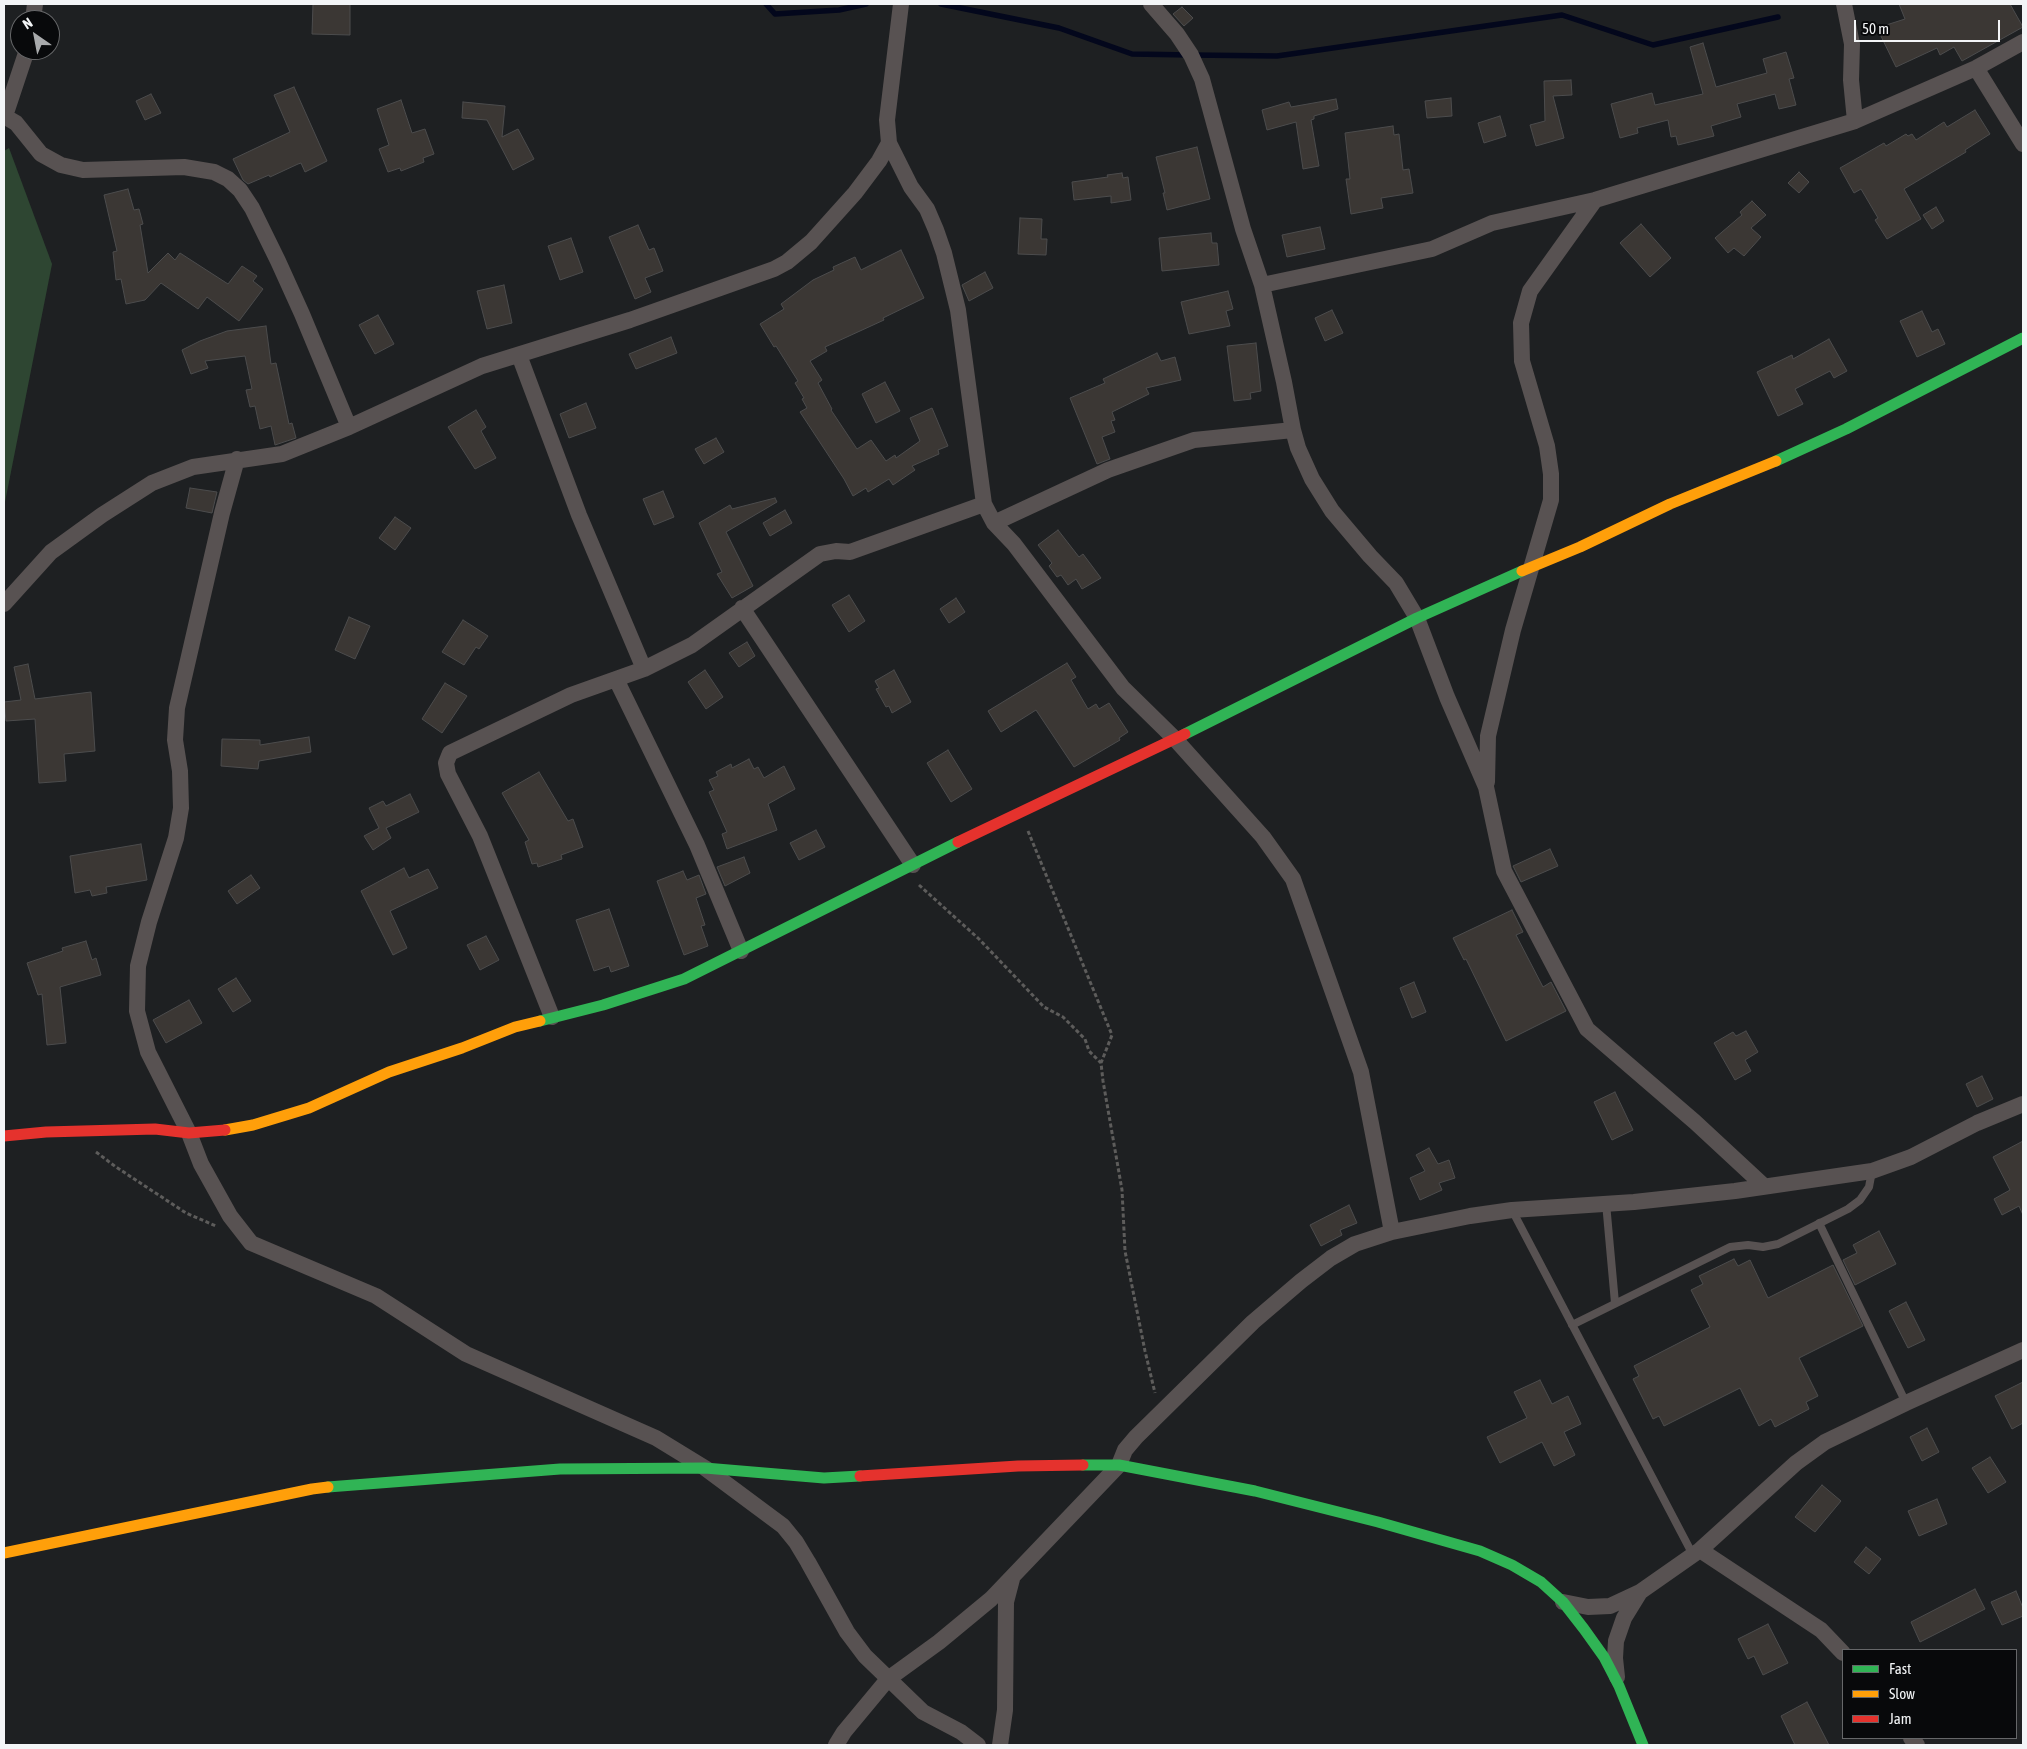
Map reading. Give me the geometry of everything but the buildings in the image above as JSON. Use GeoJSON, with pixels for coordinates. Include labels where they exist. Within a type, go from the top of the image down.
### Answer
{"type":"FeatureCollection","features":[{"type":"Feature","properties":{"kind":"street"},"geometry":{"type":"LineString","coordinates":[[901,4],[886,120],[889,143],[902,171],[930,216],[944,253],[958,310],[984,504],[994,522],[1014,544],[1123,688],[1175,739],[1263,837],[1292,879],[1361,1072],[1392,1232]]}},
{"type":"Feature","properties":{"kind":"street"},"geometry":{"type":"LineString","coordinates":[[1151,4],[1177,34],[1191,55],[1202,79],[1243,229],[1262,285],[1298,448],[1312,479],[1332,511],[1396,584],[1417,618],[1447,697],[1486,787],[1504,871],[1587,1029],[1695,1122],[1764,1186]]}},
{"type":"Feature","properties":{"kind":"street"},"geometry":{"type":"LineString","coordinates":[[1844,4],[1852,44],[1851,80],[1855,120]]}},
{"type":"Feature","properties":{"kind":"street"},"geometry":{"type":"LineString","coordinates":[[1262,285],[1432,249],[1492,224],[1595,200],[1855,120],[1976,68],[2023,42]]}},
{"type":"Feature","properties":{"kind":"street"},"geometry":{"type":"LineString","coordinates":[[23,60],[4,116],[16,123],[41,154],[60,166],[83,170],[184,167],[214,172],[228,179],[240,190],[252,208],[278,261],[349,427]]}},
{"type":"Feature","properties":{"kind":"street"},"geometry":{"type":"LineString","coordinates":[[1976,68],[2023,144]]}},
{"type":"Feature","properties":{"kind":"street"},"geometry":{"type":"LineString","coordinates":[[4,604],[51,552],[102,515],[152,483],[193,467],[282,454],[349,427],[482,366],[630,320],[774,269],[787,262],[811,242],[861,185],[879,161],[889,143]]}},
{"type":"Feature","properties":{"kind":"street"},"geometry":{"type":"LineString","coordinates":[[1486,787],[1488,736],[1513,630],[1551,500],[1551,474],[1547,446],[1522,361],[1521,323],[1530,291],[1595,200]]}},
{"type":"Feature","properties":{"kind":"street"},"geometry":{"type":"LineString","coordinates":[[4,1136],[46,1132],[155,1129],[189,1133],[221,1131],[253,1125],[309,1108],[390,1072],[462,1048],[515,1027],[603,1006],[684,979],[907,867],[1175,739],[1417,618],[1532,566],[1580,547],[1670,504],[1771,464],[1838,433],[2023,338]]}},
{"type":"Feature","properties":{"kind":"street"},"geometry":{"type":"LineString","coordinates":[[519,355],[579,516],[644,668]]}},
{"type":"Feature","properties":{"kind":"street"},"geometry":{"type":"LineString","coordinates":[[994,522],[1108,470],[1194,440],[1293,430]]}},
{"type":"Feature","properties":{"kind":"street"},"geometry":{"type":"LineString","coordinates":[[237,460],[222,513],[177,708],[175,740],[180,771],[181,808],[176,838],[149,922],[138,966],[137,1011],[148,1052],[189,1133],[202,1164],[230,1216],[251,1243],[376,1296],[466,1354],[656,1438],[705,1468],[783,1526],[796,1542],[847,1632],[865,1656],[923,1712],[960,1732],[978,1745]]}},
{"type":"Feature","properties":{"kind":"street"},"geometry":{"type":"LineString","coordinates":[[552,1017],[480,836],[448,774],[446,763],[450,753],[571,695],[644,668],[692,644],[820,554],[836,551],[850,552],[984,504]]}},
{"type":"Feature","properties":{"kind":"street"},"geometry":{"type":"LineString","coordinates":[[742,608],[907,867]]}},
{"type":"Feature","properties":{"kind":"street"},"geometry":{"type":"LineString","coordinates":[[616,679],[698,845],[741,950]]}},
{"type":"Feature","properties":{"kind":"street"},"geometry":{"type":"LineString","coordinates":[[836,1745],[844,1732],[888,1679],[971,1616],[1013,1577],[1119,1465],[1125,1450],[1160,1412],[1253,1322],[1301,1280],[1331,1258],[1355,1244],[1392,1232],[1470,1216],[1512,1210],[1634,1202],[1872,1171],[1911,1157],[1978,1123],[2022,1107]]}},
{"type":"Feature","properties":{"kind":"street"},"geometry":{"type":"LineString","coordinates":[[1563,1602],[1588,1607],[1610,1606],[1640,1592],[1696,1552],[1737,1518],[1796,1463],[1825,1442],[2023,1350]]}},
{"type":"Feature","properties":{"kind":"street"},"geometry":{"type":"LineString","coordinates":[[4,1553],[312,1489],[560,1470],[705,1468],[824,1478],[1018,1466],[1119,1465],[1256,1491],[1378,1522],[1480,1551],[1512,1565],[1541,1582],[1563,1602],[1604,1657],[1619,1686],[1643,1745]]}},
{"type":"Feature","properties":{"kind":"street"},"geometry":{"type":"LineString","coordinates":[[1696,1552],[1821,1630],[1842,1652]]}},
{"type":"Feature","properties":{"kind":"street"},"geometry":{"type":"LineString","coordinates":[[1000,1745],[1005,1710],[1006,1602],[1013,1577]]}},
{"type":"Feature","properties":{"kind":"street"},"geometry":{"type":"LineString","coordinates":[[1619,1686],[1615,1658],[1616,1641],[1624,1618],[1640,1592]]}},
{"type":"Feature","properties":{"kind":"lane"},"geometry":{"type":"LineString","coordinates":[[1572,1325],[1730,1247],[1748,1245],[1763,1248],[1778,1244],[1848,1209],[1860,1200],[1869,1187],[1872,1171]]}},
{"type":"Feature","properties":{"kind":"lane"},"geometry":{"type":"LineString","coordinates":[[1606,1203],[1615,1303]]}},
{"type":"Feature","properties":{"kind":"lane"},"geometry":{"type":"LineString","coordinates":[[1512,1210],[1572,1325],[1696,1552]]}},
{"type":"Feature","properties":{"kind":"lane"},"geometry":{"type":"LineString","coordinates":[[1819,1223],[1906,1403]]}},
{"type":"Feature","properties":{"kind":"path"},"geometry":{"type":"LineString","coordinates":[[1020,812],[1112,1035],[1101,1063],[1103,1082],[1122,1190],[1125,1251],[1145,1351],[1160,1412]]}},
{"type":"Feature","properties":{"kind":"path"},"geometry":{"type":"LineString","coordinates":[[907,867],[1044,1007],[1063,1017],[1086,1040],[1089,1050],[1101,1063]]}},
{"type":"Feature","properties":{"kind":"path"},"geometry":{"type":"LineString","coordinates":[[93,1149],[116,1167],[186,1212],[218,1228]]}},
{"type":"Feature","properties":{"kind":"green space"},"geometry":{"type":"Polygon","coordinates":[[[9,148],[52,264],[5,502],[4,151],[9,148]]]}},
{"type":"Feature","properties":{"kind":"waterway"},"geometry":{"type":"LineString","coordinates":[[766,4],[775,14],[839,10],[866,4]]}},
{"type":"Feature","properties":{"kind":"waterway"},"geometry":{"type":"LineString","coordinates":[[941,4],[1059,28],[1132,54],[1191,55],[1277,56],[1562,15],[1653,45],[1778,17]]}},
{"type":"Feature","properties":{"kind":"traffic: fast"},"geometry":{"type":"LineString","coordinates":[[1776,461],[1846,429],[2023,338]]}},
{"type":"Feature","properties":{"kind":"traffic: fast"},"geometry":{"type":"LineString","coordinates":[[1185,734],[1417,618],[1522,571]]}},
{"type":"Feature","properties":{"kind":"traffic: fast"},"geometry":{"type":"LineString","coordinates":[[540,1021],[603,1005],[684,979],[958,842]]}},
{"type":"Feature","properties":{"kind":"traffic: fast"},"geometry":{"type":"LineString","coordinates":[[1083,1465],[1119,1465],[1255,1491],[1378,1522],[1480,1551],[1512,1565],[1541,1582],[1563,1602],[1584,1629],[1604,1657],[1619,1686],[1643,1745]]}},
{"type":"Feature","properties":{"kind":"traffic: fast"},"geometry":{"type":"LineString","coordinates":[[328,1487],[560,1469],[705,1468],[824,1478],[860,1476]]}},
{"type":"Feature","properties":{"kind":"traffic: slow"},"geometry":{"type":"LineString","coordinates":[[1522,571],[1580,547],[1670,504],[1776,461]]}},
{"type":"Feature","properties":{"kind":"traffic: slow"},"geometry":{"type":"LineString","coordinates":[[225,1130],[253,1125],[309,1108],[389,1072],[462,1048],[515,1027],[540,1021]]}},
{"type":"Feature","properties":{"kind":"traffic: slow"},"geometry":{"type":"LineString","coordinates":[[4,1553],[328,1487]]}},
{"type":"Feature","properties":{"kind":"traffic: jam"},"geometry":{"type":"LineString","coordinates":[[958,842],[1185,734]]}},
{"type":"Feature","properties":{"kind":"traffic: jam"},"geometry":{"type":"LineString","coordinates":[[4,1136],[46,1132],[155,1129],[189,1133],[225,1130]]}},
{"type":"Feature","properties":{"kind":"traffic: jam"},"geometry":{"type":"LineString","coordinates":[[860,1476],[1018,1466],[1083,1465]]}}]}
